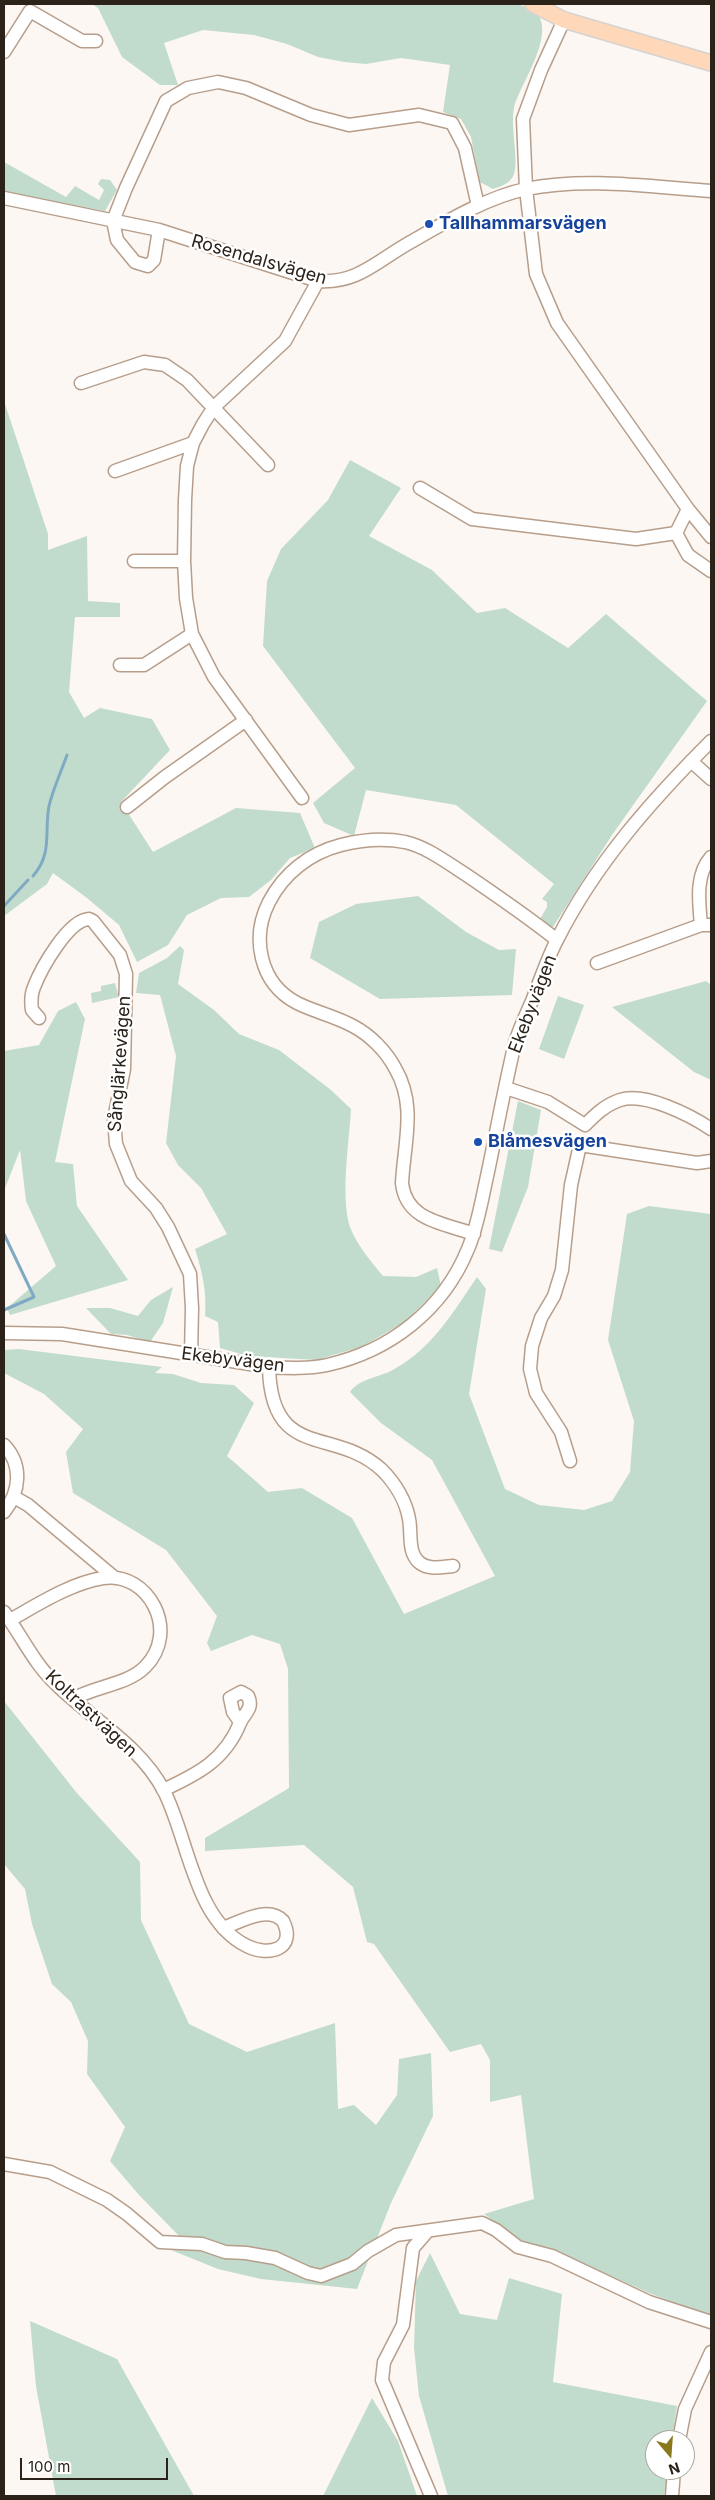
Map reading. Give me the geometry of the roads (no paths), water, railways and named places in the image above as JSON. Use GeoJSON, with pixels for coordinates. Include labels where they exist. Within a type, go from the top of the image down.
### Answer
{"type":"FeatureCollection","features":[{"type":"Feature","properties":{"kind":"main road"},"geometry":{"type":"LineString","coordinates":[[533,4],[564,20],[711,63]]}},
{"type":"Feature","properties":{"kind":"street"},"geometry":{"type":"LineString","coordinates":[[4,52],[30,11],[82,41],[96,41]]}},
{"type":"Feature","properties":{"kind":"street"},"geometry":{"type":"LineString","coordinates":[[564,20],[541,70],[523,119],[526,189],[536,274],[557,323],[688,509],[711,536]]}},
{"type":"Feature","properties":{"kind":"street"},"geometry":{"type":"LineString","coordinates":[[159,230],[154,260],[148,266],[136,262],[116,240],[113,221],[166,101],[188,88],[218,82],[246,88],[311,115],[350,125],[419,114],[452,123],[465,148],[478,206]]}},
{"type":"Feature","properties":{"kind":"street","name":"Rosendalsvägen"},"geometry":{"type":"LineString","coordinates":[[4,198],[159,230],[318,281],[335,282],[370,269],[408,243],[478,206],[526,189],[602,183],[711,191]]}},
{"type":"Feature","properties":{"kind":"street"},"geometry":{"type":"LineString","coordinates":[[302,798],[214,678],[192,634],[186,598],[184,561],[187,466],[193,443],[214,406],[285,341],[318,281]]}},
{"type":"Feature","properties":{"kind":"street"},"geometry":{"type":"LineString","coordinates":[[81,384],[144,362],[165,365],[187,380],[214,406],[268,465]]}},
{"type":"Feature","properties":{"kind":"street"},"geometry":{"type":"LineString","coordinates":[[115,471],[193,443]]}},
{"type":"Feature","properties":{"kind":"street"},"geometry":{"type":"LineString","coordinates":[[420,488],[472,519],[636,540],[676,533]]}},
{"type":"Feature","properties":{"kind":"street"},"geometry":{"type":"LineString","coordinates":[[676,533],[688,509]]}},
{"type":"Feature","properties":{"kind":"street"},"geometry":{"type":"LineString","coordinates":[[676,533],[688,555],[711,571]]}},
{"type":"Feature","properties":{"kind":"street"},"geometry":{"type":"LineString","coordinates":[[134,561],[184,561]]}},
{"type":"Feature","properties":{"kind":"street"},"geometry":{"type":"LineString","coordinates":[[120,665],[144,665],[192,634]]}},
{"type":"Feature","properties":{"kind":"street"},"geometry":{"type":"LineString","coordinates":[[127,807],[246,720]]}},
{"type":"Feature","properties":{"kind":"street","name":"Ekebyvägen"},"geometry":{"type":"LineString","coordinates":[[4,1333],[62,1334],[269,1367],[325,1365],[353,1358],[393,1340],[433,1306],[448,1286],[468,1249],[474,1234],[516,1041],[557,940],[595,875],[620,840],[711,741]]}},
{"type":"Feature","properties":{"kind":"street"},"geometry":{"type":"LineString","coordinates":[[691,761],[711,779]]}},
{"type":"Feature","properties":{"kind":"street"},"geometry":{"type":"LineString","coordinates":[[474,1234],[424,1218],[410,1206],[403,1193],[402,1183],[408,1114],[406,1095],[396,1069],[387,1055],[366,1034],[353,1026],[296,1002],[275,984],[260,953],[262,916],[284,879],[311,857],[358,841],[385,840],[406,842],[435,854],[557,940]]}},
{"type":"Feature","properties":{"kind":"street"},"geometry":{"type":"LineString","coordinates":[[603,959],[706,925],[700,879],[702,870],[711,856]]}},
{"type":"Feature","properties":{"kind":"street","name":"Sånglärkevägen"},"geometry":{"type":"LineString","coordinates":[[40,1018],[32,1010],[33,989],[48,958],[80,921],[89,919],[93,921],[120,954],[126,974],[124,1069],[114,1119],[116,1144],[122,1164],[131,1181],[156,1208],[190,1274],[192,1293],[191,1355]]}},
{"type":"Feature","properties":{"kind":"street"},"geometry":{"type":"LineString","coordinates":[[506,1088],[548,1102],[584,1125]]}},
{"type":"Feature","properties":{"kind":"street"},"geometry":{"type":"LineString","coordinates":[[570,1461],[561,1432],[536,1392],[530,1369],[532,1346],[540,1318],[554,1296],[562,1270],[570,1185],[584,1125],[608,1105],[622,1100],[637,1099],[671,1107],[711,1129]]}},
{"type":"Feature","properties":{"kind":"street"},"geometry":{"type":"LineString","coordinates":[[580,1145],[697,1163],[711,1161]]}},
{"type":"Feature","properties":{"kind":"street"},"geometry":{"type":"LineString","coordinates":[[269,1367],[273,1400],[277,1411],[286,1423],[311,1440],[345,1449],[364,1458],[381,1470],[402,1497],[409,1519],[413,1554],[419,1562],[426,1566],[453,1566]]}},
{"type":"Feature","properties":{"kind":"street"},"geometry":{"type":"LineString","coordinates":[[4,1445],[10,1452],[17,1473],[14,1497],[4,1512]]}},
{"type":"Feature","properties":{"kind":"street"},"geometry":{"type":"LineString","coordinates":[[14,1497],[28,1505],[115,1578]]}},
{"type":"Feature","properties":{"kind":"street"},"geometry":{"type":"LineString","coordinates":[[7,1616],[54,1595],[102,1578],[126,1580],[137,1588],[159,1615],[162,1634],[150,1661],[137,1673],[90,1690],[73,1699]]}},
{"type":"Feature","properties":{"kind":"street","name":"Koltrastvägen"},"geometry":{"type":"LineString","coordinates":[[7,1616],[24,1646],[56,1685],[126,1742],[163,1790],[179,1825],[205,1900],[217,1923],[232,1938],[247,1946],[268,1952],[282,1946],[286,1937],[283,1921],[274,1915],[261,1914],[223,1928]]}},
{"type":"Feature","properties":{"kind":"street"},"geometry":{"type":"LineString","coordinates":[[163,1790],[210,1764],[232,1741],[238,1732],[240,1722]]}},
{"type":"Feature","properties":{"kind":"street"},"geometry":{"type":"LineString","coordinates":[[4,2164],[42,2170],[68,2181],[112,2203],[160,2242],[202,2244],[225,2252],[246,2252],[275,2258],[308,2273],[321,2276],[352,2264],[368,2251],[396,2235],[426,2233],[466,2224],[482,2223],[496,2230],[518,2247],[552,2256],[649,2302],[711,2322]]}},
{"type":"Feature","properties":{"kind":"street"},"geometry":{"type":"LineString","coordinates":[[426,2233],[414,2248],[403,2325],[384,2362],[382,2380],[431,2496]]}},
{"type":"Feature","properties":{"kind":"street"},"geometry":{"type":"LineString","coordinates":[[681,2430],[685,2409],[711,2352]]}},
{"type":"Feature","properties":{"kind":"street"},"geometry":{"type":"LineString","coordinates":[[672,2496],[673,2480]]}},
{"type":"Feature","properties":{"kind":"waterway"},"geometry":{"type":"LineString","coordinates":[[33,876],[46,851],[49,806],[67,755]]}},
{"type":"Feature","properties":{"kind":"waterway"},"geometry":{"type":"LineString","coordinates":[[4,906],[28,880]]}},
{"type":"Feature","properties":{"kind":"waterway"},"geometry":{"type":"LineString","coordinates":[[4,1234],[34,1297],[4,1310]]}},
{"type":"Feature","properties":{"kind":"place","name":"Tallhammarsvägen"},"geometry":{"type":"Point","coordinates":[429,224]}},
{"type":"Feature","properties":{"kind":"place","name":"Blåmesvägen"},"geometry":{"type":"Point","coordinates":[478,1142]}}]}
